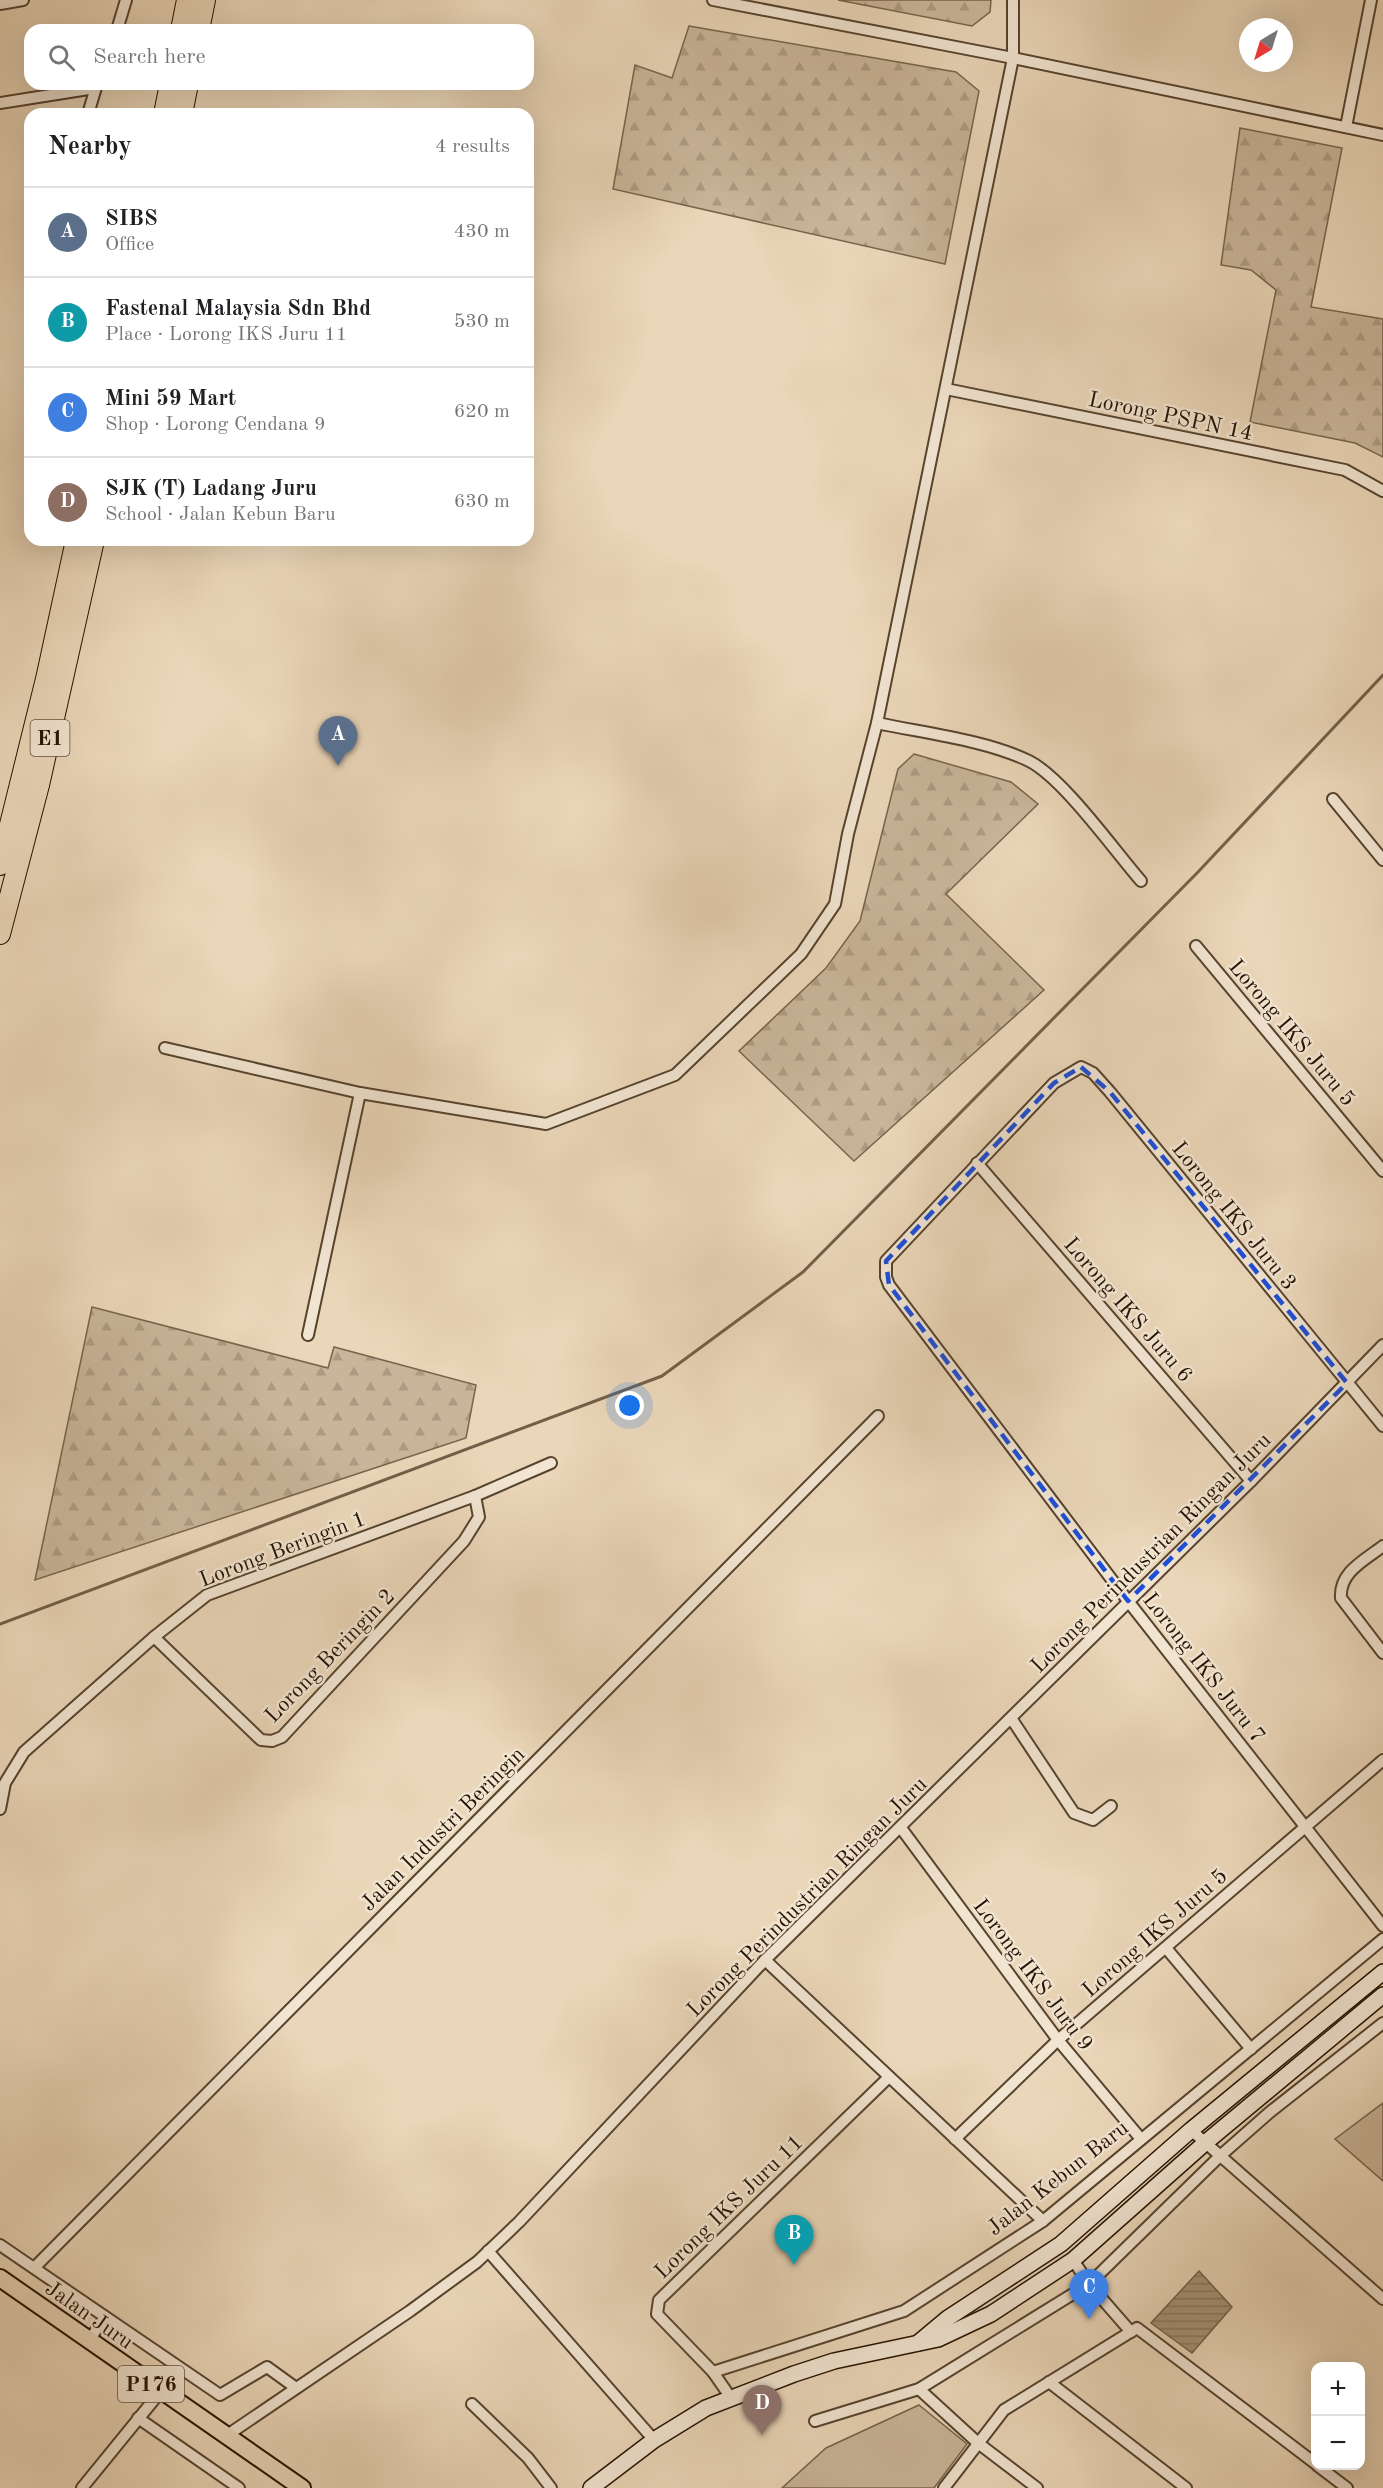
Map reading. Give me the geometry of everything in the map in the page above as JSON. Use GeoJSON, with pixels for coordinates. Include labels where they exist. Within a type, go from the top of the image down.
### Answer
{"type":"FeatureCollection","features":[{"type":"Feature","properties":{"kind":"highway"},"geometry":{"type":"LineString","coordinates":[[182,24],[187,0]]}},
{"type":"Feature","properties":{"kind":"highway"},"geometry":{"type":"LineString","coordinates":[[199,24],[205,0]]}},
{"type":"Feature","properties":{"kind":"highway"},"geometry":{"type":"LineString","coordinates":[[165,108],[169,90]]}},
{"type":"Feature","properties":{"kind":"highway"},"geometry":{"type":"LineString","coordinates":[[183,108],[187,90]]}},
{"type":"Feature","properties":{"kind":"highway","name":"E1"},"geometry":{"type":"LineString","coordinates":[[0,865],[46,679],[75,546]]}},
{"type":"Feature","properties":{"kind":"highway","name":"E1"},"geometry":{"type":"LineString","coordinates":[[0,934],[41,774],[93,546]]}},
{"type":"Feature","properties":{"kind":"main road","name":"Jalan Juru"},"geometry":{"type":"LineString","coordinates":[[0,2278],[88,2342],[302,2488]]}},
{"type":"Feature","properties":{"kind":"street"},"geometry":{"type":"LineString","coordinates":[[0,4],[23,0]]}},
{"type":"Feature","properties":{"kind":"street"},"geometry":{"type":"LineString","coordinates":[[119,24],[126,0]]}},
{"type":"Feature","properties":{"kind":"street"},"geometry":{"type":"LineString","coordinates":[[713,0],[1013,58],[1383,135]]}},
{"type":"Feature","properties":{"kind":"street"},"geometry":{"type":"LineString","coordinates":[[165,1048],[360,1093],[546,1124],[675,1075],[801,954],[835,904],[848,834],[878,723],[1013,58],[1013,0]]}},
{"type":"Feature","properties":{"kind":"street"},"geometry":{"type":"LineString","coordinates":[[1346,128],[1371,0]]}},
{"type":"Feature","properties":{"kind":"street"},"geometry":{"type":"LineString","coordinates":[[0,103],[73,90]]}},
{"type":"Feature","properties":{"kind":"street"},"geometry":{"type":"LineString","coordinates":[[90,108],[95,90]]}},
{"type":"Feature","properties":{"kind":"street","name":"Lorong PSPN 14"},"geometry":{"type":"LineString","coordinates":[[946,389],[1345,470],[1383,491]]}},
{"type":"Feature","properties":{"kind":"street"},"geometry":{"type":"LineString","coordinates":[[878,723],[997,749],[1030,761],[1060,786],[1141,881]]}},
{"type":"Feature","properties":{"kind":"street"},"geometry":{"type":"LineString","coordinates":[[1333,799],[1383,860]]}},
{"type":"Feature","properties":{"kind":"street","name":"Lorong IKS Juru 5"},"geometry":{"type":"LineString","coordinates":[[1196,946],[1383,1171]]}},
{"type":"Feature","properties":{"kind":"street","name":"Lorong IKS Juru 3"},"geometry":{"type":"LineString","coordinates":[[977,1163],[1054,1083],[1081,1067],[1093,1073],[1383,1426]]}},
{"type":"Feature","properties":{"kind":"street"},"geometry":{"type":"LineString","coordinates":[[308,1335],[360,1093]]}},
{"type":"Feature","properties":{"kind":"street","name":"Lorong IKS Juru 7"},"geometry":{"type":"LineString","coordinates":[[977,1163],[890,1254],[885,1270],[889,1285],[1128,1601],[1383,1926]]}},
{"type":"Feature","properties":{"kind":"street","name":"Lorong IKS Juru 6"},"geometry":{"type":"LineString","coordinates":[[977,1163],[1251,1481]]}},
{"type":"Feature","properties":{"kind":"street","name":"Lorong Perindustrian Ringan Juru"},"geometry":{"type":"LineString","coordinates":[[226,2436],[410,2311],[488,2251],[519,2222],[765,1960],[1251,1481],[1383,1346]]}},
{"type":"Feature","properties":{"kind":"street","name":"Jalan Industri Beringin"},"geometry":{"type":"LineString","coordinates":[[34,2268],[878,1416]]}},
{"type":"Feature","properties":{"kind":"street","name":"Lorong Beringin 1"},"geometry":{"type":"LineString","coordinates":[[0,1809],[5,1783],[24,1752],[154,1637],[207,1595],[475,1496],[551,1463]]}},
{"type":"Feature","properties":{"kind":"street","name":"Lorong Beringin 2"},"geometry":{"type":"LineString","coordinates":[[154,1637],[261,1740],[272,1741],[282,1737],[464,1541],[479,1517],[475,1496]]}},
{"type":"Feature","properties":{"kind":"street"},"geometry":{"type":"LineString","coordinates":[[1383,1546],[1346,1574],[1340,1588],[1341,1598],[1383,1653]]}},
{"type":"Feature","properties":{"kind":"street"},"geometry":{"type":"LineString","coordinates":[[1011,1718],[1074,1813],[1093,1820],[1111,1806]]}},
{"type":"Feature","properties":{"kind":"street","name":"Lorong IKS Juru 5"},"geometry":{"type":"LineString","coordinates":[[955,2139],[1058,2040],[1383,1760]]}},
{"type":"Feature","properties":{"kind":"street","name":"Lorong IKS Juru 9"},"geometry":{"type":"LineString","coordinates":[[901,1828],[1058,2040],[1141,2139]]}},
{"type":"Feature","properties":{"kind":"street","name":"Jalan Kebun Baru"},"geometry":{"type":"LineString","coordinates":[[713,2372],[904,2311],[1043,2222],[1383,1939]]}},
{"type":"Feature","properties":{"kind":"street"},"geometry":{"type":"LineString","coordinates":[[1166,1948],[1251,2049]]}},
{"type":"Feature","properties":{"kind":"street"},"geometry":{"type":"LineString","coordinates":[[765,1960],[1043,2222]]}},
{"type":"Feature","properties":{"kind":"street"},"geometry":{"type":"LineString","coordinates":[[918,2343],[948,2318],[1061,2244],[1191,2130],[1383,1972]]}},
{"type":"Feature","properties":{"kind":"street"},"geometry":{"type":"LineString","coordinates":[[591,2488],[654,2440],[696,2414],[731,2398],[834,2361],[938,2339],[992,2314],[1073,2260],[1205,2143],[1383,1995]]}},
{"type":"Feature","properties":{"kind":"street"},"geometry":{"type":"LineString","coordinates":[[815,2421],[919,2389],[1089,2284],[1220,2156],[1270,2112],[1383,2023]]}},
{"type":"Feature","properties":{"kind":"street","name":"Lorong IKS Juru 11"},"geometry":{"type":"LineString","coordinates":[[731,2398],[713,2372],[657,2314],[659,2300],[889,2077]]}},
{"type":"Feature","properties":{"kind":"street"},"geometry":{"type":"LineString","coordinates":[[1191,2130],[1383,2299]]}},
{"type":"Feature","properties":{"kind":"street","name":"Jalan Juru"},"geometry":{"type":"LineString","coordinates":[[0,2245],[219,2395],[267,2367],[296,2388]]}},
{"type":"Feature","properties":{"kind":"street"},"geometry":{"type":"LineString","coordinates":[[488,2251],[654,2440]]}},
{"type":"Feature","properties":{"kind":"street"},"geometry":{"type":"LineString","coordinates":[[1073,2260],[1089,2284],[1134,2330],[1311,2461]]}},
{"type":"Feature","properties":{"kind":"street"},"geometry":{"type":"LineString","coordinates":[[88,2342],[105,2317]]}},
{"type":"Feature","properties":{"kind":"street"},"geometry":{"type":"LineString","coordinates":[[944,2488],[1004,2410],[1134,2330]]}},
{"type":"Feature","properties":{"kind":"street"},"geometry":{"type":"LineString","coordinates":[[1049,2382],[1186,2488]]}},
{"type":"Feature","properties":{"kind":"street"},"geometry":{"type":"LineString","coordinates":[[919,2389],[978,2443],[1037,2488]]}},
{"type":"Feature","properties":{"kind":"street"},"geometry":{"type":"LineString","coordinates":[[82,2488],[161,2391]]}},
{"type":"Feature","properties":{"kind":"street"},"geometry":{"type":"LineString","coordinates":[[472,2404],[528,2458],[551,2488]]}},
{"type":"Feature","properties":{"kind":"street"},"geometry":{"type":"LineString","coordinates":[[138,2418],[239,2488]]}},
{"type":"Feature","properties":{"kind":"street"},"geometry":{"type":"LineString","coordinates":[[1323,2470],[1347,2488]]}},
{"type":"Feature","properties":{"kind":"highlighted area"},"geometry":{"type":"Polygon","coordinates":[[[1081,1067],[1110,1092],[1347,1383],[1128,1601],[889,1285],[886,1261],[1054,1083],[1081,1067]]]}},
{"type":"Feature","properties":{"kind":"green space"},"geometry":{"type":"Polygon","coordinates":[[[838,0],[991,0],[990,12],[972,26],[838,0]]]}},
{"type":"Feature","properties":{"kind":"green space"},"geometry":{"type":"Polygon","coordinates":[[[689,26],[956,72],[979,91],[945,264],[613,189],[635,65],[672,78],[689,26]]]}},
{"type":"Feature","properties":{"kind":"green space"},"geometry":{"type":"Polygon","coordinates":[[[1240,128],[1342,148],[1311,307],[1383,319],[1383,457],[1355,443],[1250,422],[1276,290],[1251,270],[1221,265],[1240,128]]]}},
{"type":"Feature","properties":{"kind":"green space"},"geometry":{"type":"Polygon","coordinates":[[[914,754],[1011,782],[1038,804],[946,894],[1044,990],[854,1161],[739,1051],[826,968],[860,921],[898,769],[914,754]]]}},
{"type":"Feature","properties":{"kind":"green space"},"geometry":{"type":"Polygon","coordinates":[[[92,1307],[328,1368],[334,1347],[476,1385],[466,1438],[35,1580],[92,1307]]]}},
{"type":"Feature","properties":{"kind":"green space"},"geometry":{"type":"Polygon","coordinates":[[[1383,2103],[1383,2181],[1335,2139],[1383,2103]]]}},
{"type":"Feature","properties":{"kind":"green space"},"geometry":{"type":"Polygon","coordinates":[[[919,2405],[967,2444],[934,2488],[782,2488],[826,2448],[919,2405]]]}},
{"type":"Feature","properties":{"kind":"shaded area"},"geometry":{"type":"Polygon","coordinates":[[[1199,2271],[1232,2307],[1192,2353],[1151,2323],[1199,2271]]]}},
{"type":"Feature","properties":{"kind":"waterway"},"geometry":{"type":"LineString","coordinates":[[0,1624],[662,1376],[803,1272],[1198,872],[1383,675]]}},
{"type":"Feature","properties":{"kind":"place","name":"SIBS"},"geometry":{"type":"Point","coordinates":[338,766]}},
{"type":"Feature","properties":{"kind":"place","name":"Fastenal Malaysia Sdn Bhd"},"geometry":{"type":"Point","coordinates":[794,2265]}},
{"type":"Feature","properties":{"kind":"place","name":"Mini 59 Mart"},"geometry":{"type":"Point","coordinates":[1089,2319]}},
{"type":"Feature","properties":{"kind":"place","name":"SJK (T) Ladang Juru"},"geometry":{"type":"Point","coordinates":[762,2435]}}]}
